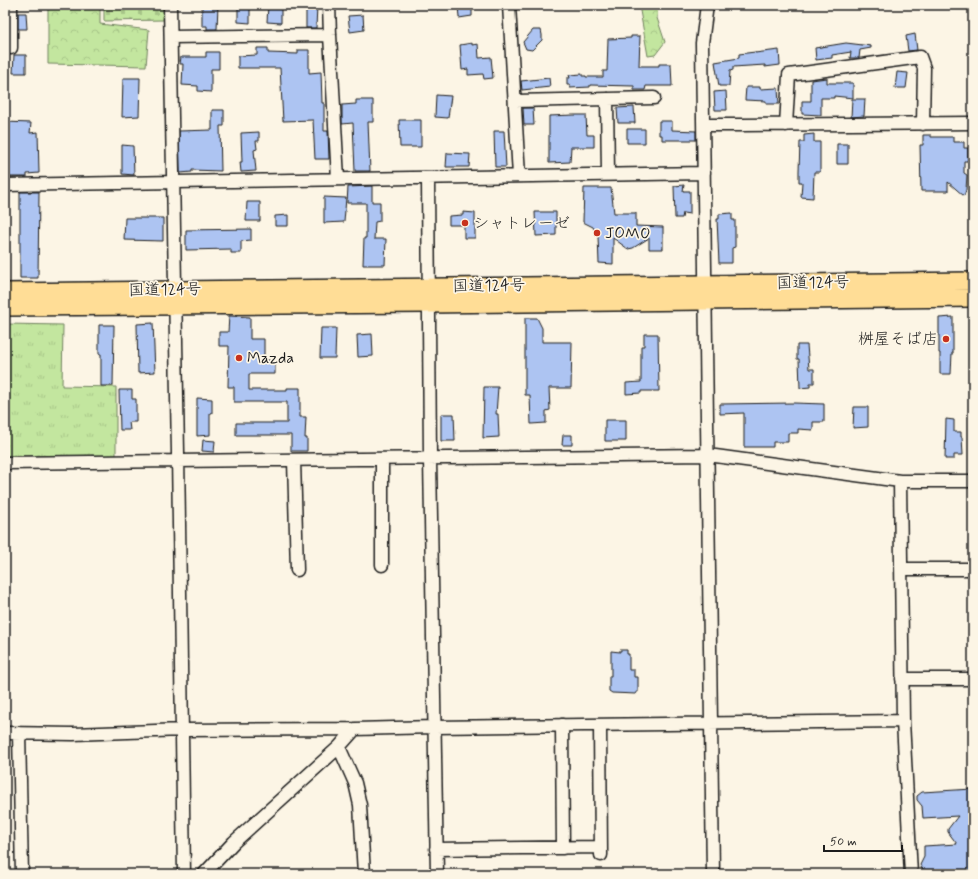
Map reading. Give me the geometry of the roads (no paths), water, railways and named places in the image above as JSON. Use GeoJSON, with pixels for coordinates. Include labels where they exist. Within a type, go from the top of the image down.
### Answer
{"type":"FeatureCollection","features":[{"type":"Feature","properties":{"kind":"highway","name":"国道124号"},"geometry":{"type":"LineString","coordinates":[[5,292],[428,304],[973,281]]}},
{"type":"Feature","properties":{"kind":"highway","name":"国道124号"},"geometry":{"type":"LineString","coordinates":[[5,307],[429,287],[973,298]]}},
{"type":"Feature","properties":{"kind":"street"},"geometry":{"type":"LineString","coordinates":[[11,5],[11,48]]}},
{"type":"Feature","properties":{"kind":"street"},"geometry":{"type":"LineString","coordinates":[[170,5],[179,461],[184,874]]}},
{"type":"Feature","properties":{"kind":"street"},"geometry":{"type":"LineString","coordinates":[[329,5],[338,179]]}},
{"type":"Feature","properties":{"kind":"street"},"geometry":{"type":"LineString","coordinates":[[509,5],[519,176]]}},
{"type":"Feature","properties":{"kind":"street"},"geometry":{"type":"LineString","coordinates":[[707,5],[702,43],[713,874]]}},
{"type":"Feature","properties":{"kind":"street"},"geometry":{"type":"LineString","coordinates":[[171,37],[330,35]]}},
{"type":"Feature","properties":{"kind":"street"},"geometry":{"type":"LineString","coordinates":[[786,125],[789,75],[920,57],[924,68],[923,124]]}},
{"type":"Feature","properties":{"kind":"street"},"geometry":{"type":"LineString","coordinates":[[515,101],[654,98]]}},
{"type":"Feature","properties":{"kind":"street"},"geometry":{"type":"LineString","coordinates":[[607,99],[608,174]]}},
{"type":"Feature","properties":{"kind":"street"},"geometry":{"type":"LineString","coordinates":[[704,124],[786,125],[973,123]]}},
{"type":"Feature","properties":{"kind":"street"},"geometry":{"type":"LineString","coordinates":[[5,185],[704,173]]}},
{"type":"Feature","properties":{"kind":"street"},"geometry":{"type":"LineString","coordinates":[[428,178],[428,304],[436,874]]}},
{"type":"Feature","properties":{"kind":"street"},"geometry":{"type":"LineString","coordinates":[[5,463],[382,460],[708,455],[900,481],[973,481]]}},
{"type":"Feature","properties":{"kind":"street"},"geometry":{"type":"LineString","coordinates":[[294,460],[297,570]]}},
{"type":"Feature","properties":{"kind":"street"},"geometry":{"type":"LineString","coordinates":[[382,460],[382,565]]}},
{"type":"Feature","properties":{"kind":"street"},"geometry":{"type":"LineString","coordinates":[[900,481],[903,721],[911,874]]}},
{"type":"Feature","properties":{"kind":"street"},"geometry":{"type":"LineString","coordinates":[[901,569],[973,569]]}},
{"type":"Feature","properties":{"kind":"street"},"geometry":{"type":"LineString","coordinates":[[902,678],[973,679]]}},
{"type":"Feature","properties":{"kind":"street"},"geometry":{"type":"LineString","coordinates":[[5,734],[73,734],[183,730],[355,730],[434,727],[903,721]]}},
{"type":"Feature","properties":{"kind":"street"},"geometry":{"type":"LineString","coordinates":[[562,725],[563,848]]}},
{"type":"Feature","properties":{"kind":"street"},"geometry":{"type":"LineString","coordinates":[[436,849],[563,848],[600,851],[600,725]]}},
{"type":"Feature","properties":{"kind":"street"},"geometry":{"type":"LineString","coordinates":[[204,874],[234,842],[339,747],[355,730]]}},
{"type":"Feature","properties":{"kind":"street"},"geometry":{"type":"LineString","coordinates":[[19,733],[22,874]]}},
{"type":"Feature","properties":{"kind":"street"},"geometry":{"type":"LineString","coordinates":[[339,747],[355,783],[360,805],[364,874]]}},
{"type":"Feature","properties":{"kind":"place","name":"シャトレーゼ"},"geometry":{"type":"Point","coordinates":[465,223]}},
{"type":"Feature","properties":{"kind":"place","name":"JOMO"},"geometry":{"type":"Point","coordinates":[597,233]}},
{"type":"Feature","properties":{"kind":"place","name":"桝屋そば店"},"geometry":{"type":"Point","coordinates":[946,339]}},
{"type":"Feature","properties":{"kind":"place","name":"Mazda"},"geometry":{"type":"Point","coordinates":[239,358]}}]}
